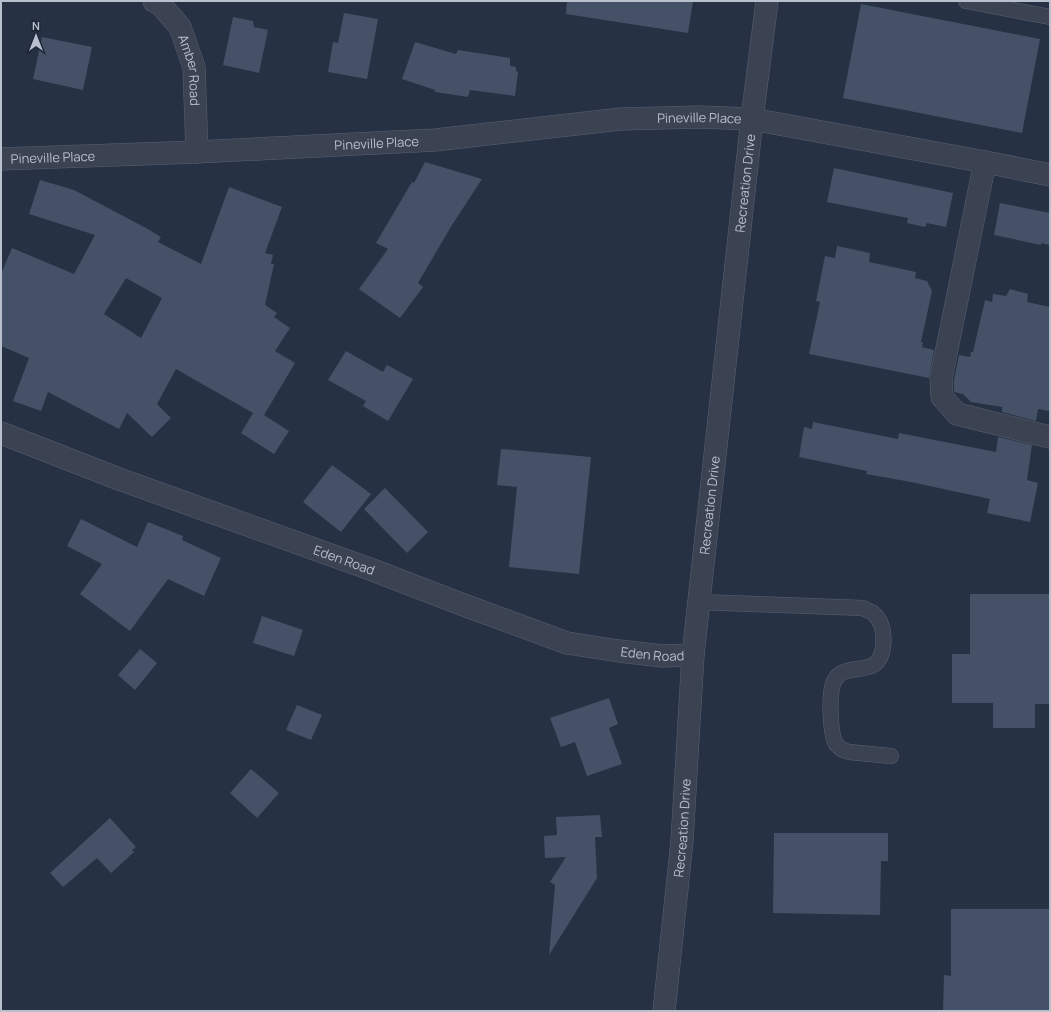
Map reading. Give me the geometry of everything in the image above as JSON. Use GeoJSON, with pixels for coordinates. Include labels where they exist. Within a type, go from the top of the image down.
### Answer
{"type":"FeatureCollection","features":[{"type":"Feature","properties":{"kind":"street","name":"Amber Road"},"geometry":{"type":"LineString","coordinates":[[154,1],[160,4],[180,27],[194,67],[197,152]]}},
{"type":"Feature","properties":{"kind":"street","name":"Recreation Drive"},"geometry":{"type":"LineString","coordinates":[[664,1011],[682,841],[693,655],[752,119],[767,1]]}},
{"type":"Feature","properties":{"kind":"street","name":"Pineville Place"},"geometry":{"type":"LineString","coordinates":[[1,159],[197,152],[435,140],[621,119],[699,117],[752,119],[1050,175]]}},
{"type":"Feature","properties":{"kind":"street"},"geometry":{"type":"LineString","coordinates":[[985,162],[941,378],[942,397],[957,414],[1050,437]]}},
{"type":"Feature","properties":{"kind":"street","name":"Eden Road"},"geometry":{"type":"LineString","coordinates":[[1,433],[119,479],[370,569],[567,643],[662,656],[693,655]]}},
{"type":"Feature","properties":{"kind":"lane"},"geometry":{"type":"LineString","coordinates":[[966,1],[1050,17]]}},
{"type":"Feature","properties":{"kind":"lane"},"geometry":{"type":"LineString","coordinates":[[699,602],[863,608],[874,614],[881,625],[884,639],[883,652],[874,664],[839,674],[833,683],[830,697],[832,732],[835,743],[843,750],[849,752],[891,756]]}},
{"type":"Feature","properties":{"kind":"building"},"geometry":{"type":"Polygon","coordinates":[[[567,1],[693,1],[688,33],[566,14],[567,1]]]}},
{"type":"Feature","properties":{"kind":"building"},"geometry":{"type":"Polygon","coordinates":[[[861,4],[1040,39],[1022,133],[843,98],[861,4]]]}},
{"type":"Feature","properties":{"kind":"building"},"geometry":{"type":"Polygon","coordinates":[[[344,13],[378,19],[367,79],[328,72],[333,42],[338,43],[344,13]]]}},
{"type":"Feature","properties":{"kind":"building"},"geometry":{"type":"Polygon","coordinates":[[[233,17],[253,21],[254,27],[268,30],[259,73],[223,65],[233,17]]]}},
{"type":"Feature","properties":{"kind":"building"},"geometry":{"type":"Polygon","coordinates":[[[42,37],[92,47],[83,90],[33,79],[42,37]]]}},
{"type":"Feature","properties":{"kind":"building"},"geometry":{"type":"Polygon","coordinates":[[[415,42],[456,54],[458,50],[510,58],[510,66],[516,67],[516,71],[518,72],[515,96],[470,90],[468,97],[435,92],[435,90],[402,79],[415,42]]]}},
{"type":"Feature","properties":{"kind":"building"},"geometry":{"type":"Polygon","coordinates":[[[425,162],[482,179],[452,225],[418,283],[423,287],[400,318],[359,289],[388,249],[376,243],[412,182],[414,183],[425,162]]]}},
{"type":"Feature","properties":{"kind":"building"},"geometry":{"type":"Polygon","coordinates":[[[834,168],[953,193],[946,227],[927,223],[925,227],[907,223],[908,218],[827,202],[834,168]]]}},
{"type":"Feature","properties":{"kind":"building"},"geometry":{"type":"Polygon","coordinates":[[[40,180],[74,190],[146,228],[161,237],[158,242],[201,264],[229,187],[282,207],[265,253],[273,255],[271,264],[274,264],[265,305],[277,313],[274,317],[290,328],[275,351],[295,363],[264,415],[289,431],[274,454],[241,433],[253,413],[176,369],[157,404],[171,418],[152,437],[127,413],[119,429],[48,392],[41,411],[13,401],[29,358],[1,346],[1,274],[12,248],[74,274],[95,235],[29,214],[40,180]],[[126,278],[104,314],[141,338],[162,298],[126,278]]]}},
{"type":"Feature","properties":{"kind":"building"},"geometry":{"type":"Polygon","coordinates":[[[1000,203],[1050,213],[1050,245],[1041,243],[1041,245],[994,235],[1000,203]]]}},
{"type":"Feature","properties":{"kind":"building"},"geometry":{"type":"Polygon","coordinates":[[[837,246],[870,253],[869,262],[916,272],[915,278],[927,281],[932,291],[921,342],[923,342],[922,347],[934,350],[929,378],[809,354],[820,302],[816,301],[825,256],[835,258],[837,246]]]}},
{"type":"Feature","properties":{"kind":"building"},"geometry":{"type":"Polygon","coordinates":[[[1010,289],[1028,294],[1027,302],[1050,307],[1050,411],[1038,409],[1036,421],[1002,412],[1002,407],[971,402],[963,394],[954,392],[954,379],[959,355],[970,357],[971,352],[973,352],[985,300],[992,302],[993,294],[1006,296],[1010,289]]]}},
{"type":"Feature","properties":{"kind":"building"},"geometry":{"type":"Polygon","coordinates":[[[346,351],[383,372],[387,365],[413,379],[388,421],[363,406],[366,401],[328,380],[346,351]]]}},
{"type":"Feature","properties":{"kind":"building"},"geometry":{"type":"Polygon","coordinates":[[[813,422],[898,439],[899,433],[996,452],[998,437],[1032,445],[1027,480],[1038,483],[1030,522],[987,513],[990,499],[866,474],[867,471],[799,457],[804,427],[812,429],[813,422]]]}},
{"type":"Feature","properties":{"kind":"building"},"geometry":{"type":"Polygon","coordinates":[[[501,449],[591,457],[579,574],[509,567],[517,487],[497,485],[501,449]]]}},
{"type":"Feature","properties":{"kind":"building"},"geometry":{"type":"Polygon","coordinates":[[[332,465],[371,494],[341,532],[303,502],[332,465]]]}},
{"type":"Feature","properties":{"kind":"building"},"geometry":{"type":"Polygon","coordinates":[[[385,488],[428,532],[407,553],[364,509],[385,488]]]}},
{"type":"Feature","properties":{"kind":"building"},"geometry":{"type":"Polygon","coordinates":[[[81,519],[137,547],[148,522],[183,536],[182,540],[221,558],[204,596],[168,579],[130,631],[80,594],[102,564],[67,546],[81,519]]]}},
{"type":"Feature","properties":{"kind":"building"},"geometry":{"type":"Polygon","coordinates":[[[970,594],[1050,594],[1050,704],[1035,704],[1035,728],[993,728],[993,703],[952,703],[952,654],[970,654],[970,594]]]}},
{"type":"Feature","properties":{"kind":"building"},"geometry":{"type":"Polygon","coordinates":[[[262,616],[303,630],[294,656],[253,643],[262,616]]]}},
{"type":"Feature","properties":{"kind":"building"},"geometry":{"type":"Polygon","coordinates":[[[140,649],[157,663],[135,690],[118,675],[140,649]]]}},
{"type":"Feature","properties":{"kind":"building"},"geometry":{"type":"Polygon","coordinates":[[[609,698],[618,724],[609,728],[622,764],[587,776],[575,742],[561,747],[550,718],[609,698]]]}},
{"type":"Feature","properties":{"kind":"building"},"geometry":{"type":"Polygon","coordinates":[[[297,705],[322,715],[311,740],[286,730],[297,705]]]}},
{"type":"Feature","properties":{"kind":"building"},"geometry":{"type":"Polygon","coordinates":[[[251,769],[279,793],[257,818],[230,793],[251,769]]]}},
{"type":"Feature","properties":{"kind":"building"},"geometry":{"type":"Polygon","coordinates":[[[600,815],[602,837],[595,837],[597,878],[549,955],[555,885],[550,882],[566,857],[545,858],[544,836],[557,835],[556,817],[600,815]]]}},
{"type":"Feature","properties":{"kind":"building"},"geometry":{"type":"Polygon","coordinates":[[[110,818],[136,847],[132,850],[134,852],[111,873],[97,858],[63,887],[50,873],[110,818]]]}},
{"type":"Feature","properties":{"kind":"building"},"geometry":{"type":"Polygon","coordinates":[[[774,833],[888,833],[888,861],[881,861],[880,915],[773,913],[774,833]]]}},
{"type":"Feature","properties":{"kind":"building"},"geometry":{"type":"Polygon","coordinates":[[[951,909],[1050,909],[1050,1011],[943,1011],[944,975],[951,976],[951,909]]]}}]}
